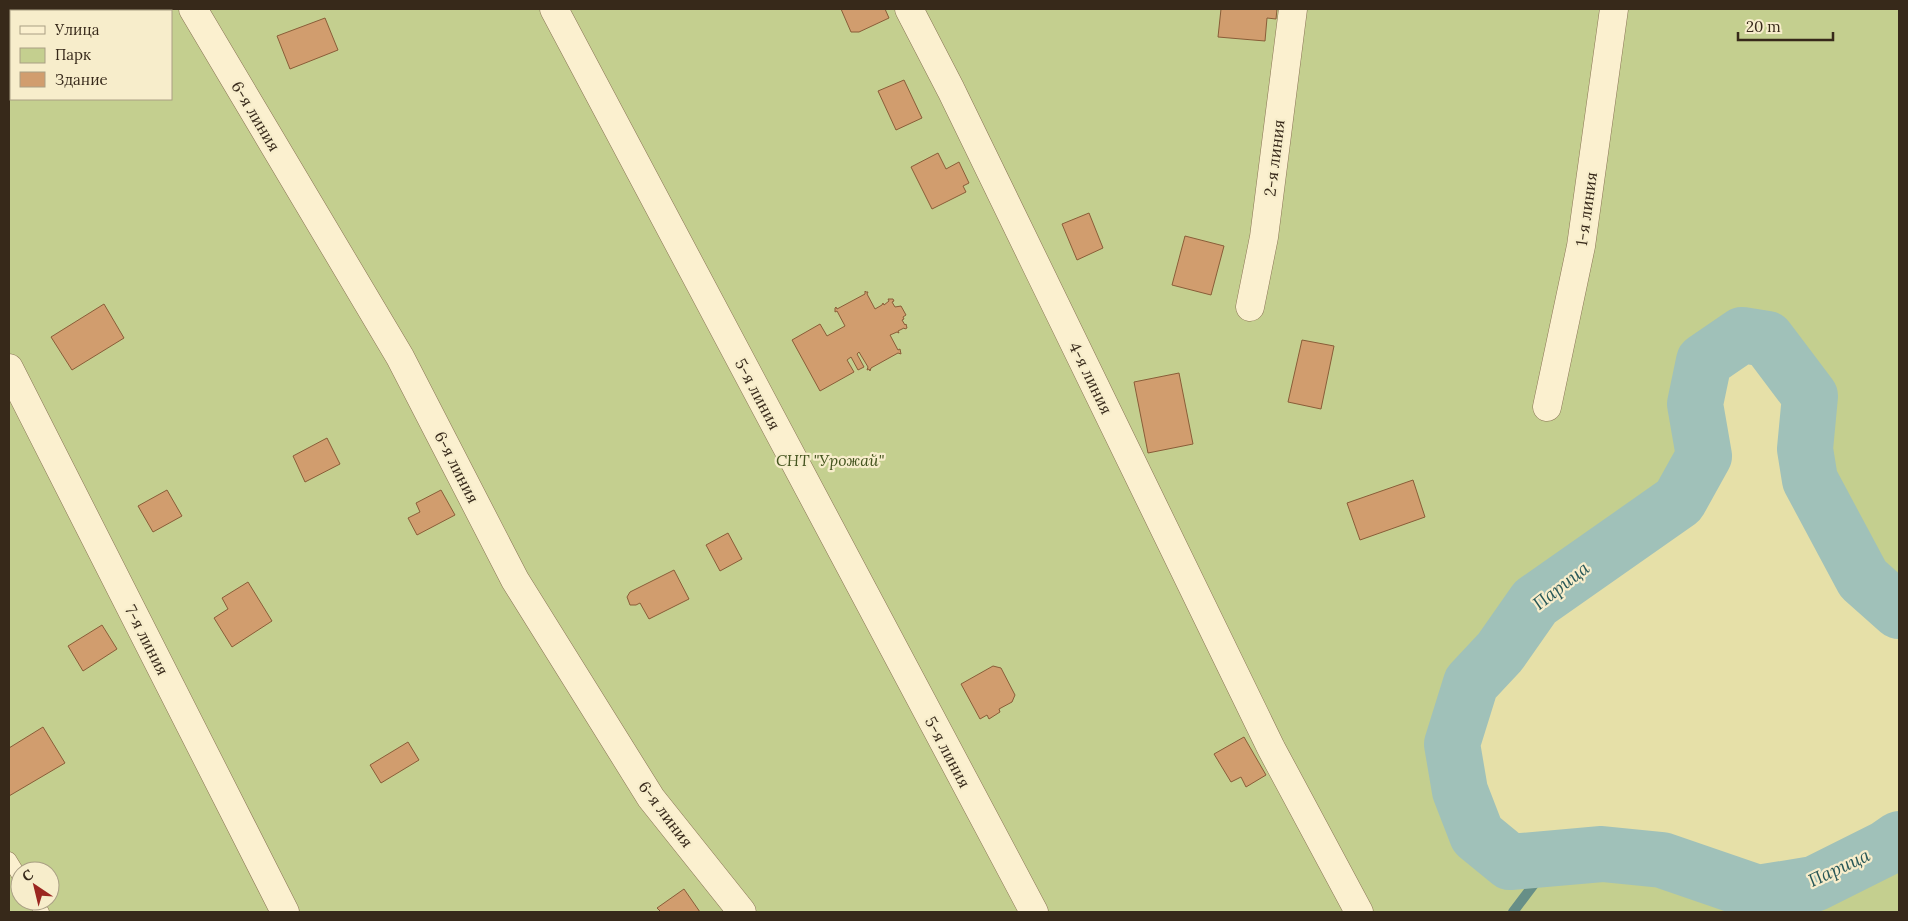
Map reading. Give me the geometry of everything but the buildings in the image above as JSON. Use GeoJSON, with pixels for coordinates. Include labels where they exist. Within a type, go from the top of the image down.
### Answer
{"type":"FeatureCollection","features":[{"type":"Feature","properties":{"kind":"street","name":"6-я линия"},"geometry":{"type":"LineString","coordinates":[[193,9],[400,357],[515,580],[651,798],[742,912]]}},
{"type":"Feature","properties":{"kind":"street","name":"5-я линия"},"geometry":{"type":"LineString","coordinates":[[554,9],[1034,912]]}},
{"type":"Feature","properties":{"kind":"street","name":"4-я линия"},"geometry":{"type":"LineString","coordinates":[[909,9],[951,90],[1271,748],[1359,912]]}},
{"type":"Feature","properties":{"kind":"street","name":"2-я линия"},"geometry":{"type":"LineString","coordinates":[[1250,307],[1264,237],[1293,9]]}},
{"type":"Feature","properties":{"kind":"street","name":"1-я линия"},"geometry":{"type":"LineString","coordinates":[[1547,407],[1581,246],[1614,9]]}},
{"type":"Feature","properties":{"kind":"street","name":"7-я линия"},"geometry":{"type":"LineString","coordinates":[[9,368],[285,912]]}},
{"type":"Feature","properties":{"kind":"shaded area"},"geometry":{"type":"Polygon","coordinates":[[[1742,335],[1767,339],[1810,396],[1805,449],[1810,480],[1863,579],[1899,611],[1899,839],[1886,848],[1814,884],[1758,893],[1662,860],[1602,854],[1510,862],[1477,835],[1460,791],[1452,744],[1471,683],[1500,652],[1535,602],[1679,501],[1704,456],[1695,404],[1704,361],[1742,335]]]}},
{"type":"Feature","properties":{"kind":"green space","name":"СНТ \"Урожай\""},"geometry":{"type":"Polygon","coordinates":[[[1899,9],[1899,611],[1863,579],[1810,480],[1805,449],[1810,396],[1767,339],[1742,335],[1704,361],[1695,404],[1704,456],[1679,501],[1535,602],[1500,652],[1471,683],[1452,744],[1460,791],[1477,835],[1510,862],[1602,854],[1662,860],[1758,893],[1814,884],[1886,848],[1899,839],[1899,912],[9,912],[9,73],[10,100],[172,100],[172,10],[134,10],[1899,9]]]}},
{"type":"Feature","properties":{"kind":"waterway","name":"Парица"},"geometry":{"type":"LineString","coordinates":[[1899,611],[1863,579],[1810,480],[1805,449],[1810,396],[1767,339],[1742,335],[1704,361],[1695,404],[1704,456],[1679,501],[1535,602],[1500,652],[1471,683],[1452,744],[1460,791],[1477,835],[1510,862],[1602,854],[1662,860],[1758,893],[1814,884],[1886,848],[1899,839]]}},
{"type":"Feature","properties":{"kind":"waterway"},"geometry":{"type":"LineString","coordinates":[[1513,912],[1553,859]]}}]}
